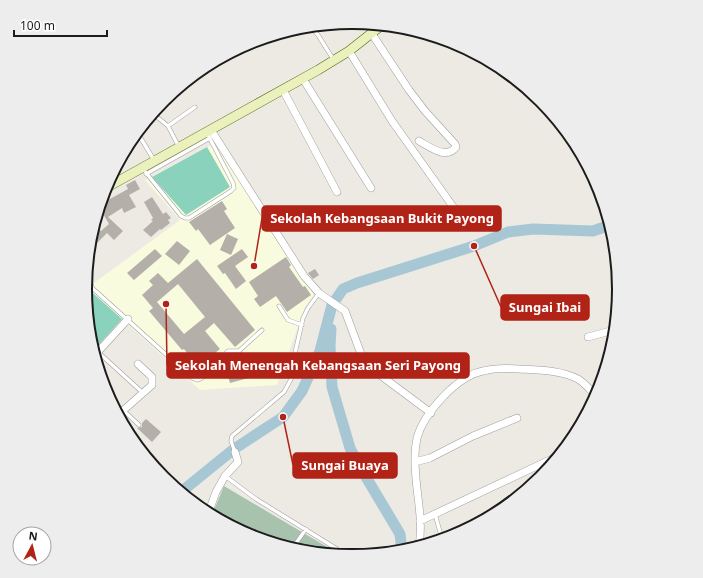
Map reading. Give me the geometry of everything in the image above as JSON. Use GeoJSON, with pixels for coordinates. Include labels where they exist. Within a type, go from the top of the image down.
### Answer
{"type":"FeatureCollection","features":[{"type":"Feature","properties":{"kind":"main road"},"geometry":{"type":"LineString","coordinates":[[113,185],[144,171],[155,161],[209,134],[303,79],[349,51],[376,30]]}},
{"type":"Feature","properties":{"kind":"street"},"geometry":{"type":"LineString","coordinates":[[372,34],[417,101],[456,147],[449,152],[441,153],[419,141]]}},
{"type":"Feature","properties":{"kind":"street"},"geometry":{"type":"LineString","coordinates":[[349,51],[392,121],[454,208]]}},
{"type":"Feature","properties":{"kind":"street"},"geometry":{"type":"LineString","coordinates":[[303,79],[372,188]]}},
{"type":"Feature","properties":{"kind":"street"},"geometry":{"type":"LineString","coordinates":[[283,90],[337,192]]}},
{"type":"Feature","properties":{"kind":"street"},"geometry":{"type":"LineString","coordinates":[[209,134],[304,276],[322,295],[342,308],[347,314],[365,361],[372,369],[431,413]]}},
{"type":"Feature","properties":{"kind":"street"},"geometry":{"type":"LineString","coordinates":[[99,351],[128,319]]}},
{"type":"Feature","properties":{"kind":"street"},"geometry":{"type":"LineString","coordinates":[[588,338],[608,332]]}},
{"type":"Feature","properties":{"kind":"street"},"geometry":{"type":"LineString","coordinates":[[124,410],[152,386],[152,378],[138,364]]}},
{"type":"Feature","properties":{"kind":"street"},"geometry":{"type":"LineString","coordinates":[[420,540],[416,462],[417,438],[431,413],[448,390],[465,378],[482,371],[510,368],[562,374],[579,380],[591,390]]}},
{"type":"Feature","properties":{"kind":"street"},"geometry":{"type":"LineString","coordinates":[[416,462],[430,458],[473,436],[517,418]]}},
{"type":"Feature","properties":{"kind":"street"},"geometry":{"type":"LineString","coordinates":[[210,507],[216,492],[225,476],[238,462],[235,452]]}},
{"type":"Feature","properties":{"kind":"street"},"geometry":{"type":"LineString","coordinates":[[420,521],[545,462]]}},
{"type":"Feature","properties":{"kind":"lane"},"geometry":{"type":"LineString","coordinates":[[315,32],[334,60]]}},
{"type":"Feature","properties":{"kind":"lane"},"geometry":{"type":"LineString","coordinates":[[168,126],[195,107]]}},
{"type":"Feature","properties":{"kind":"lane"},"geometry":{"type":"LineString","coordinates":[[157,117],[168,126],[179,148]]}},
{"type":"Feature","properties":{"kind":"lane"},"geometry":{"type":"LineString","coordinates":[[209,134],[234,183],[234,188],[232,191],[189,218],[184,218],[144,171],[209,134]]}},
{"type":"Feature","properties":{"kind":"lane"},"geometry":{"type":"LineString","coordinates":[[141,137],[155,161]]}},
{"type":"Feature","properties":{"kind":"lane"},"geometry":{"type":"LineString","coordinates":[[92,287],[192,378],[198,380],[202,378],[228,351],[239,351],[262,330]]}},
{"type":"Feature","properties":{"kind":"lane"},"geometry":{"type":"LineString","coordinates":[[235,452],[231,441],[233,434],[284,392],[296,370],[295,353],[308,308],[322,295]]}},
{"type":"Feature","properties":{"kind":"lane"},"geometry":{"type":"LineString","coordinates":[[279,306],[288,320],[302,325]]}},
{"type":"Feature","properties":{"kind":"lane"},"geometry":{"type":"LineString","coordinates":[[101,358],[143,393]]}},
{"type":"Feature","properties":{"kind":"lane"},"geometry":{"type":"LineString","coordinates":[[124,410],[138,425]]}},
{"type":"Feature","properties":{"kind":"lane"},"geometry":{"type":"LineString","coordinates":[[225,476],[256,499],[336,548]]}},
{"type":"Feature","properties":{"kind":"lane"},"geometry":{"type":"LineString","coordinates":[[435,514],[440,533]]}},
{"type":"Feature","properties":{"kind":"lane"},"geometry":{"type":"LineString","coordinates":[[296,543],[306,530]]}},
{"type":"Feature","properties":{"kind":"shaded area"},"geometry":{"type":"Polygon","coordinates":[[[217,142],[314,295],[305,307],[277,385],[200,390],[122,319],[98,346],[92,306],[92,284],[180,220],[145,180],[217,142]]]}},
{"type":"Feature","properties":{"kind":"shaded area"},"geometry":{"type":"Polygon","coordinates":[[[224,486],[328,548],[301,544],[268,535],[237,522],[214,510],[224,486]]]}},
{"type":"Feature","properties":{"kind":"green space"},"geometry":{"type":"Polygon","coordinates":[[[207,147],[230,187],[186,215],[152,177],[207,147]]]}},
{"type":"Feature","properties":{"kind":"green space"},"geometry":{"type":"Polygon","coordinates":[[[92,292],[122,319],[98,346],[92,306],[92,292]]]}},
{"type":"Feature","properties":{"kind":"building"},"geometry":{"type":"Polygon","coordinates":[[[135,180],[140,189],[129,195],[136,207],[124,213],[122,208],[108,217],[123,231],[114,240],[107,233],[95,245],[98,228],[101,231],[109,224],[103,213],[107,201],[128,189],[126,185],[135,180]]]}},
{"type":"Feature","properties":{"kind":"building"},"geometry":{"type":"Polygon","coordinates":[[[152,197],[163,214],[166,212],[171,218],[168,220],[170,223],[151,237],[143,230],[153,221],[151,220],[153,218],[144,202],[152,197]]]}},
{"type":"Feature","properties":{"kind":"building"},"geometry":{"type":"Polygon","coordinates":[[[222,201],[227,209],[224,211],[235,228],[210,245],[198,229],[196,231],[189,222],[222,201]]]}},
{"type":"Feature","properties":{"kind":"building"},"geometry":{"type":"Polygon","coordinates":[[[227,234],[238,239],[231,255],[220,250],[227,234]]]}},
{"type":"Feature","properties":{"kind":"building"},"geometry":{"type":"Polygon","coordinates":[[[177,241],[190,251],[179,265],[165,254],[177,241]]]}},
{"type":"Feature","properties":{"kind":"building"},"geometry":{"type":"Polygon","coordinates":[[[155,249],[162,256],[134,280],[127,273],[155,249]]]}},
{"type":"Feature","properties":{"kind":"building"},"geometry":{"type":"Polygon","coordinates":[[[242,249],[248,257],[235,266],[246,281],[236,289],[225,273],[223,274],[217,266],[242,249]]]}},
{"type":"Feature","properties":{"kind":"building"},"geometry":{"type":"Polygon","coordinates":[[[286,257],[291,265],[289,267],[303,287],[305,286],[311,295],[287,312],[276,296],[260,307],[254,299],[258,296],[249,282],[286,257]]]}},
{"type":"Feature","properties":{"kind":"building"},"geometry":{"type":"Polygon","coordinates":[[[197,259],[255,330],[235,347],[214,323],[205,331],[220,349],[205,361],[209,366],[202,371],[149,311],[153,308],[142,295],[153,285],[149,281],[158,273],[168,283],[197,259]],[[178,284],[157,302],[184,334],[205,317],[178,284]]]}},
{"type":"Feature","properties":{"kind":"building"},"geometry":{"type":"Polygon","coordinates":[[[315,269],[319,275],[313,279],[308,273],[315,269]]]}},
{"type":"Feature","properties":{"kind":"building"},"geometry":{"type":"Polygon","coordinates":[[[260,358],[264,374],[230,383],[225,366],[260,358]]]}},
{"type":"Feature","properties":{"kind":"building"},"geometry":{"type":"Polygon","coordinates":[[[146,419],[161,432],[152,442],[137,428],[142,427],[142,423],[146,419]]]}},
{"type":"Feature","properties":{"kind":"waterway"},"geometry":{"type":"LineString","coordinates":[[185,488],[234,449],[283,417],[302,391],[320,351],[332,305],[343,289],[357,283],[474,246],[508,232],[533,229],[593,231],[604,227]]}},
{"type":"Feature","properties":{"kind":"waterway"},"geometry":{"type":"LineString","coordinates":[[331,329],[330,346],[332,387],[350,448],[400,534],[401,544]]}},
{"type":"Feature","properties":{"kind":"place","name":"Sungai Ibai"},"geometry":{"type":"Point","coordinates":[474,246]}},
{"type":"Feature","properties":{"kind":"place","name":"Sekolah Kebangsaan Bukit Payong"},"geometry":{"type":"Point","coordinates":[254,266]}},
{"type":"Feature","properties":{"kind":"place","name":"Sekolah Menengah Kebangsaan Seri Payong"},"geometry":{"type":"Point","coordinates":[166,304]}},
{"type":"Feature","properties":{"kind":"place","name":"Sungai Buaya"},"geometry":{"type":"Point","coordinates":[283,417]}}]}
